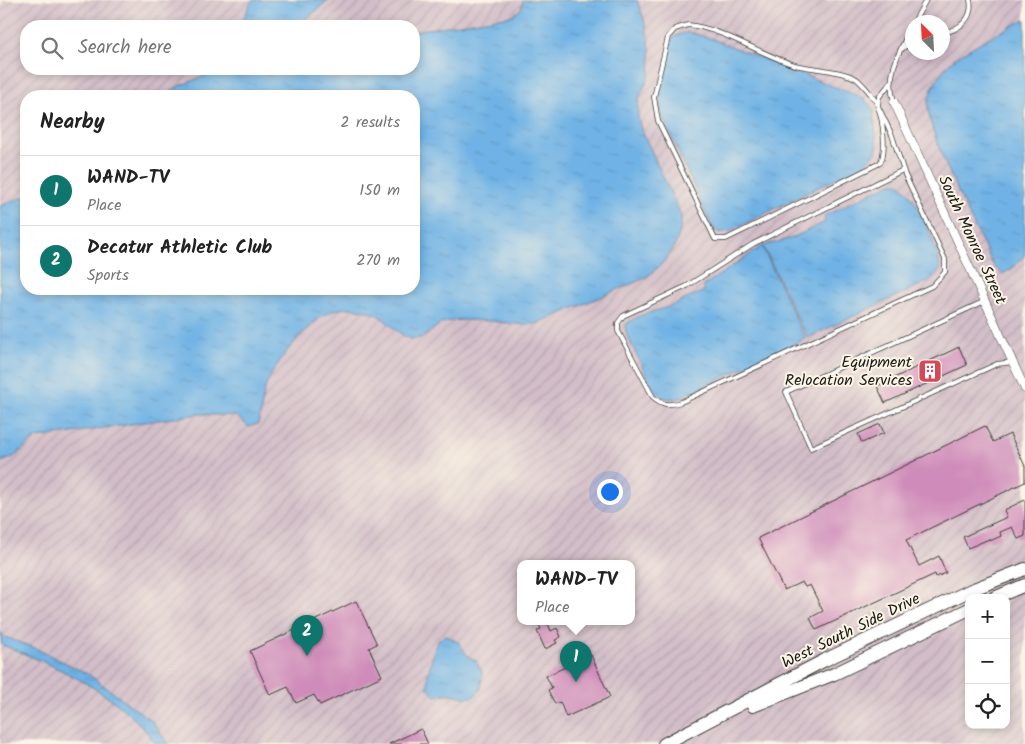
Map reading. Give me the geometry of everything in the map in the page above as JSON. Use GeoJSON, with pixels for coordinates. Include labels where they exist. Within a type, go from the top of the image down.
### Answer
{"type":"FeatureCollection","features":[{"type":"Feature","properties":{"kind":"main road","name":"West South Side Drive"},"geometry":{"type":"LineString","coordinates":[[695,730],[825,660],[972,590],[1025,569]]}},
{"type":"Feature","properties":{"kind":"main road"},"geometry":{"type":"LineString","coordinates":[[1004,594],[1025,585]]}},
{"type":"Feature","properties":{"kind":"main road","name":"West South Side Drive"},"geometry":{"type":"LineString","coordinates":[[664,744],[834,674],[965,612]]}},
{"type":"Feature","properties":{"kind":"street","name":"South Monroe Street"},"geometry":{"type":"LineString","coordinates":[[894,102],[1025,389]]}},
{"type":"Feature","properties":{"kind":"lane"},"geometry":{"type":"LineString","coordinates":[[918,15],[926,0]]}},
{"type":"Feature","properties":{"kind":"lane"},"geometry":{"type":"LineString","coordinates":[[950,31],[957,29],[964,23],[971,11],[970,0]]}},
{"type":"Feature","properties":{"kind":"lane"},"geometry":{"type":"LineString","coordinates":[[904,170],[759,241],[688,286],[623,316],[618,323],[618,331],[652,397],[662,404],[681,402],[938,282],[945,272],[945,259],[904,170],[892,136],[878,106],[853,77],[794,64],[706,29],[688,25],[675,29],[668,37],[654,98],[658,121],[713,236],[718,240],[726,239],[880,163],[883,159],[884,146],[878,106],[879,97],[891,82],[900,50],[905,40]]}},
{"type":"Feature","properties":{"kind":"lane"},"geometry":{"type":"LineString","coordinates":[[900,50],[905,46]]}},
{"type":"Feature","properties":{"kind":"lane"},"geometry":{"type":"LineString","coordinates":[[891,82],[894,102]]}},
{"type":"Feature","properties":{"kind":"lane"},"geometry":{"type":"LineString","coordinates":[[985,301],[786,392],[811,448],[997,364],[1013,362]]}},
{"type":"Feature","properties":{"kind":"shaded area"},"geometry":{"type":"Polygon","coordinates":[[[4,0],[1025,0],[1025,744],[0,744],[0,8],[4,0]]]}},
{"type":"Feature","properties":{"kind":"water"},"geometry":{"type":"Polygon","coordinates":[[[252,0],[328,0],[306,20],[243,20],[252,0]]]}},
{"type":"Feature","properties":{"kind":"water"},"geometry":{"type":"Polygon","coordinates":[[[523,0],[637,0],[648,36],[651,64],[647,82],[639,101],[638,110],[641,129],[681,215],[679,235],[671,252],[659,267],[643,279],[536,324],[526,325],[465,320],[446,322],[437,326],[423,337],[414,339],[398,332],[373,313],[353,308],[340,309],[318,319],[297,338],[288,350],[267,383],[258,424],[249,427],[236,416],[199,414],[38,438],[13,457],[0,462],[0,206],[20,198],[20,295],[420,295],[420,90],[174,90],[179,86],[207,75],[420,75],[420,30],[511,16],[521,9],[523,0]]]}},
{"type":"Feature","properties":{"kind":"water"},"geometry":{"type":"Polygon","coordinates":[[[1025,19],[1025,255],[1012,269],[1002,274],[993,265],[954,183],[935,136],[929,117],[928,103],[937,80],[952,61],[977,44],[1025,19]]]}},
{"type":"Feature","properties":{"kind":"water"},"geometry":{"type":"Polygon","coordinates":[[[688,32],[710,38],[863,98],[873,109],[876,153],[863,165],[730,231],[719,233],[711,225],[660,111],[659,94],[672,40],[675,36],[688,32]]]}},
{"type":"Feature","properties":{"kind":"water"},"geometry":{"type":"Polygon","coordinates":[[[891,183],[899,183],[905,188],[919,210],[936,250],[940,270],[929,281],[807,338],[763,246],[792,238],[825,222],[824,216],[891,183]]]}},
{"type":"Feature","properties":{"kind":"water"},"geometry":{"type":"Polygon","coordinates":[[[762,246],[805,339],[677,399],[662,398],[652,387],[626,333],[625,325],[639,316],[671,306],[704,291],[703,286],[762,246]]]}},
{"type":"Feature","properties":{"kind":"water"},"geometry":{"type":"Polygon","coordinates":[[[0,632],[5,637],[35,648],[88,674],[152,721],[168,744],[156,744],[142,726],[125,710],[66,672],[2,645],[0,632]]]}},
{"type":"Feature","properties":{"kind":"water"},"geometry":{"type":"Polygon","coordinates":[[[446,635],[459,643],[468,656],[476,661],[482,672],[481,689],[474,696],[448,694],[435,696],[428,688],[428,673],[437,641],[446,635]]]}},
{"type":"Feature","properties":{"kind":"building","name":"Equipment Relocation Services"},"geometry":{"type":"Polygon","coordinates":[[[959,347],[967,365],[885,403],[877,386],[959,347]]]}},
{"type":"Feature","properties":{"kind":"building"},"geometry":{"type":"Polygon","coordinates":[[[880,424],[884,433],[862,443],[858,434],[880,424]]]}},
{"type":"Feature","properties":{"kind":"building"},"geometry":{"type":"Polygon","coordinates":[[[985,426],[993,442],[1010,434],[1025,466],[1025,482],[906,540],[919,566],[939,556],[946,573],[936,577],[935,574],[816,630],[810,618],[823,611],[810,585],[805,587],[802,582],[784,590],[758,538],[985,426]]]}},
{"type":"Feature","properties":{"kind":"building"},"geometry":{"type":"Polygon","coordinates":[[[1025,500],[1025,536],[1018,539],[1012,527],[1000,532],[1001,536],[968,548],[963,537],[1007,517],[1004,510],[1025,500]]]}},
{"type":"Feature","properties":{"kind":"building"},"geometry":{"type":"Polygon","coordinates":[[[356,601],[377,644],[369,648],[382,676],[320,705],[314,695],[296,703],[288,687],[270,695],[250,651],[356,601]]]}},
{"type":"Feature","properties":{"kind":"building"},"geometry":{"type":"Polygon","coordinates":[[[539,625],[549,625],[551,631],[557,628],[561,637],[555,640],[557,643],[545,649],[537,631],[541,629],[539,625]]]}},
{"type":"Feature","properties":{"kind":"building"},"geometry":{"type":"Polygon","coordinates":[[[591,655],[610,697],[566,717],[560,702],[555,704],[548,690],[552,688],[546,676],[591,655]]]}},
{"type":"Feature","properties":{"kind":"building"},"geometry":{"type":"Polygon","coordinates":[[[421,729],[428,744],[389,744],[421,729]]]}},
{"type":"Feature","properties":{"kind":"place","name":"Equipment Relocation Services"},"geometry":{"type":"Point","coordinates":[930,371]}},
{"type":"Feature","properties":{"kind":"place","name":"Decatur Athletic Club"},"geometry":{"type":"Point","coordinates":[307,656]}},
{"type":"Feature","properties":{"kind":"place","name":"WAND-TV"},"geometry":{"type":"Point","coordinates":[576,682]}}]}
